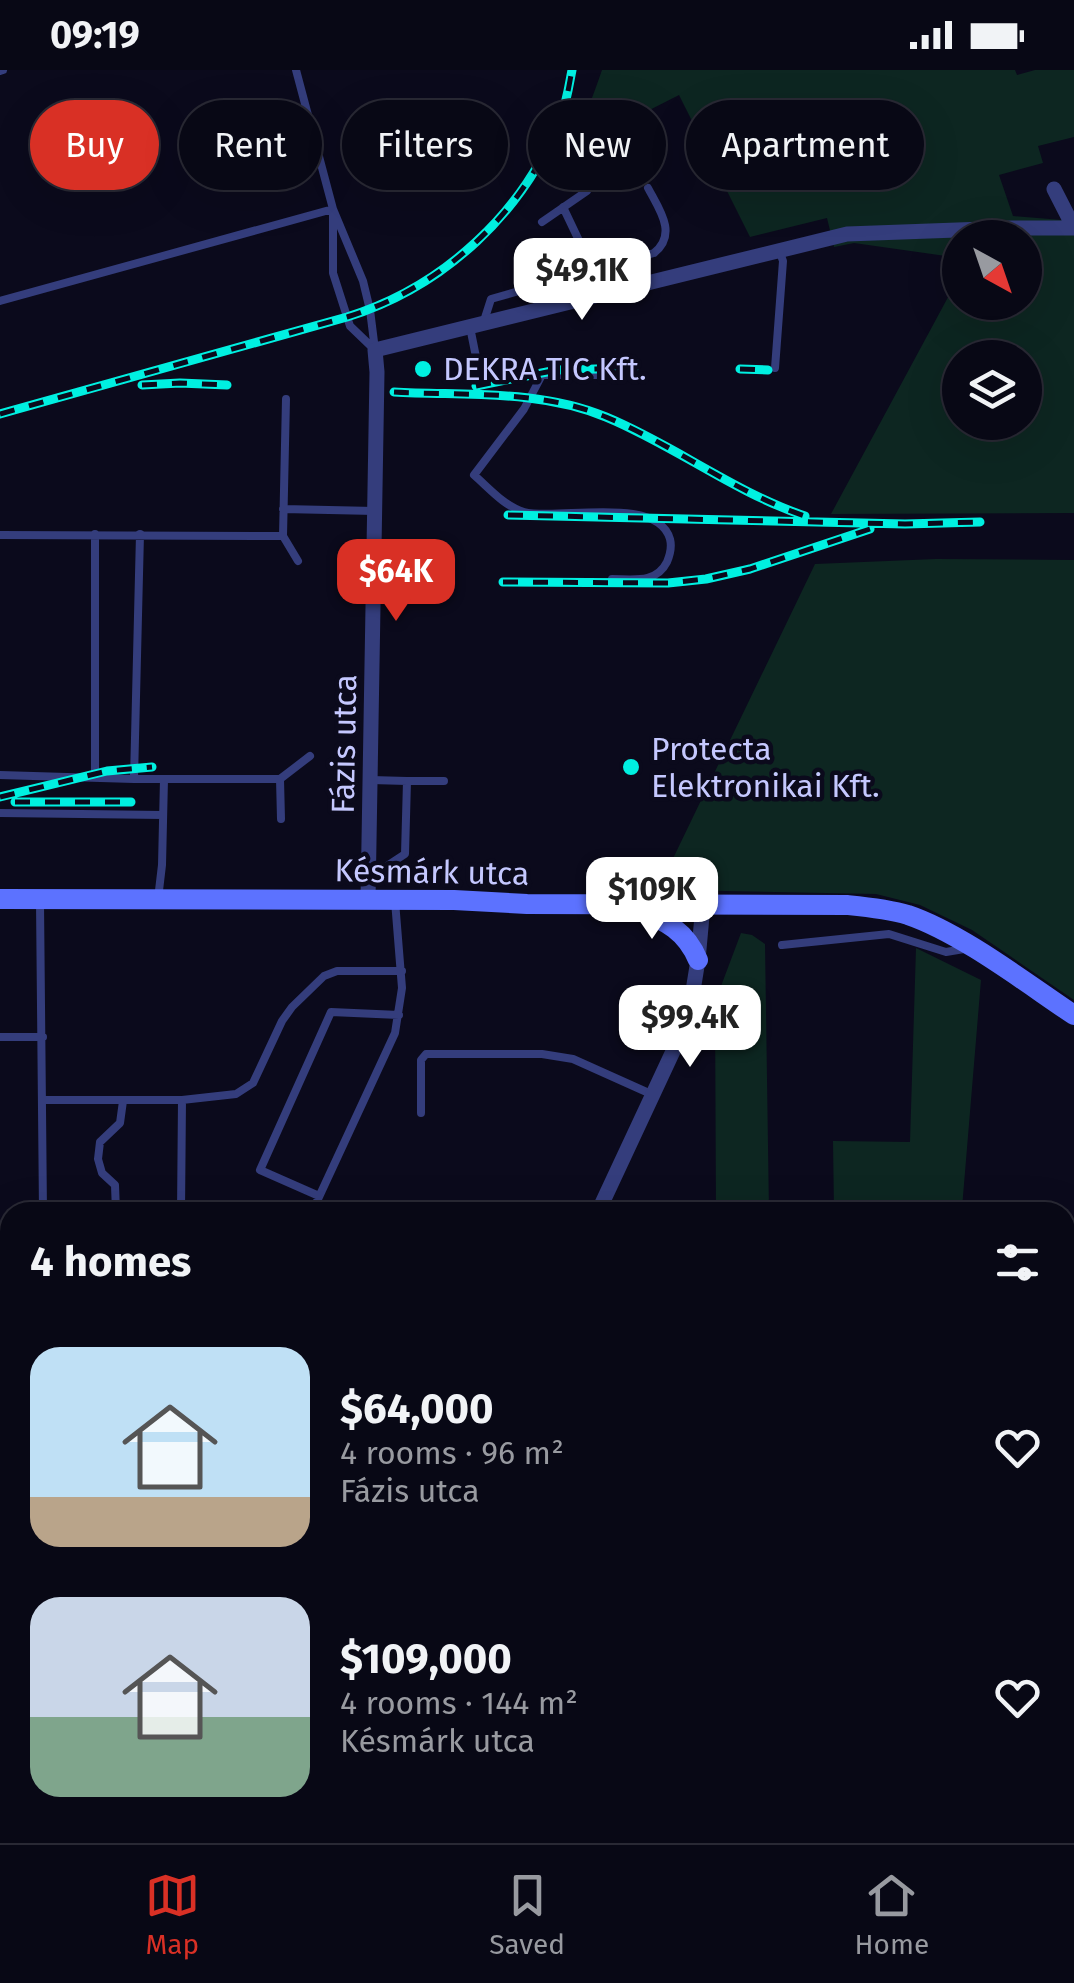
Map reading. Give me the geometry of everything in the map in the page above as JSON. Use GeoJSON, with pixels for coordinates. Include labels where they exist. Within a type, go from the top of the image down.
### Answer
{"type":"FeatureCollection","features":[{"type":"Feature","properties":{"kind":"street"},"geometry":{"type":"LineString","coordinates":[[374,350],[847,234],[1074,228],[1054,188]]}},
{"type":"Feature","properties":{"kind":"street","name":"Fázis utca"},"geometry":{"type":"LineString","coordinates":[[368,900],[377,372],[374,350]]}},
{"type":"Feature","properties":{"kind":"street","name":"Késmárk utca"},"geometry":{"type":"LineString","coordinates":[[0,899],[872,907],[922,920],[1074,1014]]}},
{"type":"Feature","properties":{"kind":"street"},"geometry":{"type":"LineString","coordinates":[[627,905],[669,922],[687,939],[698,960]]}},
{"type":"Feature","properties":{"kind":"street"},"geometry":{"type":"LineString","coordinates":[[603,1202],[682,1032],[692,997],[704,905]]}},
{"type":"Feature","properties":{"kind":"lane"},"geometry":{"type":"LineString","coordinates":[[296,70],[333,209],[363,282],[374,350]]}},
{"type":"Feature","properties":{"kind":"lane"},"geometry":{"type":"LineString","coordinates":[[542,222],[587,190]]}},
{"type":"Feature","properties":{"kind":"lane"},"geometry":{"type":"LineString","coordinates":[[630,376],[480,377],[477,326],[491,298],[654,253],[666,237],[666,226],[649,190]]}},
{"type":"Feature","properties":{"kind":"lane"},"geometry":{"type":"LineString","coordinates":[[563,208],[593,270]]}},
{"type":"Feature","properties":{"kind":"lane"},"geometry":{"type":"LineString","coordinates":[[0,302],[333,209]]}},
{"type":"Feature","properties":{"kind":"lane"},"geometry":{"type":"LineString","coordinates":[[333,209],[333,273],[350,326],[374,350]]}},
{"type":"Feature","properties":{"kind":"lane"},"geometry":{"type":"LineString","coordinates":[[775,368],[783,261],[779,250]]}},
{"type":"Feature","properties":{"kind":"lane"},"geometry":{"type":"LineString","coordinates":[[782,284],[794,285]]}},
{"type":"Feature","properties":{"kind":"lane"},"geometry":{"type":"LineString","coordinates":[[542,375],[524,409],[474,475],[509,505],[526,512],[637,514],[666,532],[671,542],[670,555],[657,575],[612,580]]}},
{"type":"Feature","properties":{"kind":"lane"},"geometry":{"type":"LineString","coordinates":[[286,399],[283,536],[298,561]]}},
{"type":"Feature","properties":{"kind":"lane"},"geometry":{"type":"LineString","coordinates":[[284,509],[375,511]]}},
{"type":"Feature","properties":{"kind":"lane"},"geometry":{"type":"LineString","coordinates":[[0,534],[283,536]]}},
{"type":"Feature","properties":{"kind":"lane"},"geometry":{"type":"LineString","coordinates":[[95,778],[96,534]]}},
{"type":"Feature","properties":{"kind":"lane"},"geometry":{"type":"LineString","coordinates":[[134,779],[140,534]]}},
{"type":"Feature","properties":{"kind":"lane"},"geometry":{"type":"LineString","coordinates":[[0,775],[280,779],[310,756]]}},
{"type":"Feature","properties":{"kind":"lane"},"geometry":{"type":"LineString","coordinates":[[158,899],[164,779]]}},
{"type":"Feature","properties":{"kind":"lane"},"geometry":{"type":"LineString","coordinates":[[280,779],[281,819]]}},
{"type":"Feature","properties":{"kind":"lane"},"geometry":{"type":"LineString","coordinates":[[371,780],[444,782]]}},
{"type":"Feature","properties":{"kind":"lane"},"geometry":{"type":"LineString","coordinates":[[368,878],[405,854],[407,781]]}},
{"type":"Feature","properties":{"kind":"lane"},"geometry":{"type":"LineString","coordinates":[[0,813],[164,816]]}},
{"type":"Feature","properties":{"kind":"lane"},"geometry":{"type":"LineString","coordinates":[[40,899],[44,1202]]}},
{"type":"Feature","properties":{"kind":"lane"},"geometry":{"type":"LineString","coordinates":[[316,1202],[396,1033],[402,972],[395,900]]}},
{"type":"Feature","properties":{"kind":"lane"},"geometry":{"type":"LineString","coordinates":[[782,945],[889,934],[946,952],[972,948]]}},
{"type":"Feature","properties":{"kind":"lane"},"geometry":{"type":"LineString","coordinates":[[43,1100],[182,1100],[236,1094],[258,1074],[292,1007],[328,974],[402,972]]}},
{"type":"Feature","properties":{"kind":"lane"},"geometry":{"type":"LineString","coordinates":[[319,1196],[260,1170],[331,1012],[398,1015]]}},
{"type":"Feature","properties":{"kind":"lane"},"geometry":{"type":"LineString","coordinates":[[0,1036],[43,1036]]}},
{"type":"Feature","properties":{"kind":"lane"},"geometry":{"type":"LineString","coordinates":[[421,1114],[421,1060],[426,1054],[542,1054],[573,1058],[652,1095]]}},
{"type":"Feature","properties":{"kind":"lane"},"geometry":{"type":"LineString","coordinates":[[181,1202],[182,1100]]}},
{"type":"Feature","properties":{"kind":"lane"},"geometry":{"type":"LineString","coordinates":[[116,1202],[115,1185],[102,1173],[98,1158],[100,1142],[120,1123],[123,1101]]}},
{"type":"Feature","properties":{"kind":"green space"},"geometry":{"type":"Polygon","coordinates":[[[602,70],[1015,70],[1017,75],[1035,70],[1074,70],[1074,137],[1038,146],[1043,163],[999,175],[1013,216],[1074,221],[1074,513],[831,514],[942,308],[942,320],[1042,320],[1042,220],[942,220],[942,255],[854,243],[834,247],[827,218],[750,237],[726,190],[924,190],[924,100],[686,100],[686,109],[679,95],[666,102],[591,100],[602,70]]]}},
{"type":"Feature","properties":{"kind":"green space"},"geometry":{"type":"Polygon","coordinates":[[[936,559],[1074,560],[1074,1000],[972,930],[920,905],[876,894],[672,890],[666,873],[815,564],[936,559]]]}},
{"type":"Feature","properties":{"kind":"green space"},"geometry":{"type":"Polygon","coordinates":[[[741,933],[765,944],[769,1202],[716,1202],[715,1002],[741,933]]]}},
{"type":"Feature","properties":{"kind":"green space"},"geometry":{"type":"Polygon","coordinates":[[[916,948],[981,980],[962,1202],[834,1202],[833,1141],[910,1142],[916,948]]]}},
{"type":"Feature","properties":{"kind":"railway"},"geometry":{"type":"LineString","coordinates":[[0,414],[347,317],[416,286],[477,241],[526,183],[561,116],[572,70]]}},
{"type":"Feature","properties":{"kind":"railway"},"geometry":{"type":"LineString","coordinates":[[476,386],[557,370],[634,368]]}},
{"type":"Feature","properties":{"kind":"railway"},"geometry":{"type":"LineString","coordinates":[[740,369],[768,370]]}},
{"type":"Feature","properties":{"kind":"railway"},"geometry":{"type":"LineString","coordinates":[[142,385],[227,385]]}},
{"type":"Feature","properties":{"kind":"railway"},"geometry":{"type":"LineString","coordinates":[[394,392],[528,398],[581,408],[631,428],[754,494],[805,516]]}},
{"type":"Feature","properties":{"kind":"railway"},"geometry":{"type":"LineString","coordinates":[[508,515],[905,524],[980,522]]}},
{"type":"Feature","properties":{"kind":"railway"},"geometry":{"type":"LineString","coordinates":[[503,582],[668,583],[706,579],[750,569],[870,529]]}},
{"type":"Feature","properties":{"kind":"railway"},"geometry":{"type":"LineString","coordinates":[[0,797],[107,771],[152,767]]}},
{"type":"Feature","properties":{"kind":"railway"},"geometry":{"type":"LineString","coordinates":[[15,802],[131,802]]}},
{"type":"Feature","properties":{"kind":"place","name":"DEKRA TIC Kft."},"geometry":{"type":"Point","coordinates":[423,369]}},
{"type":"Feature","properties":{"kind":"place","name":"Protecta Elektronikai Kft."},"geometry":{"type":"Point","coordinates":[631,767]}}]}
